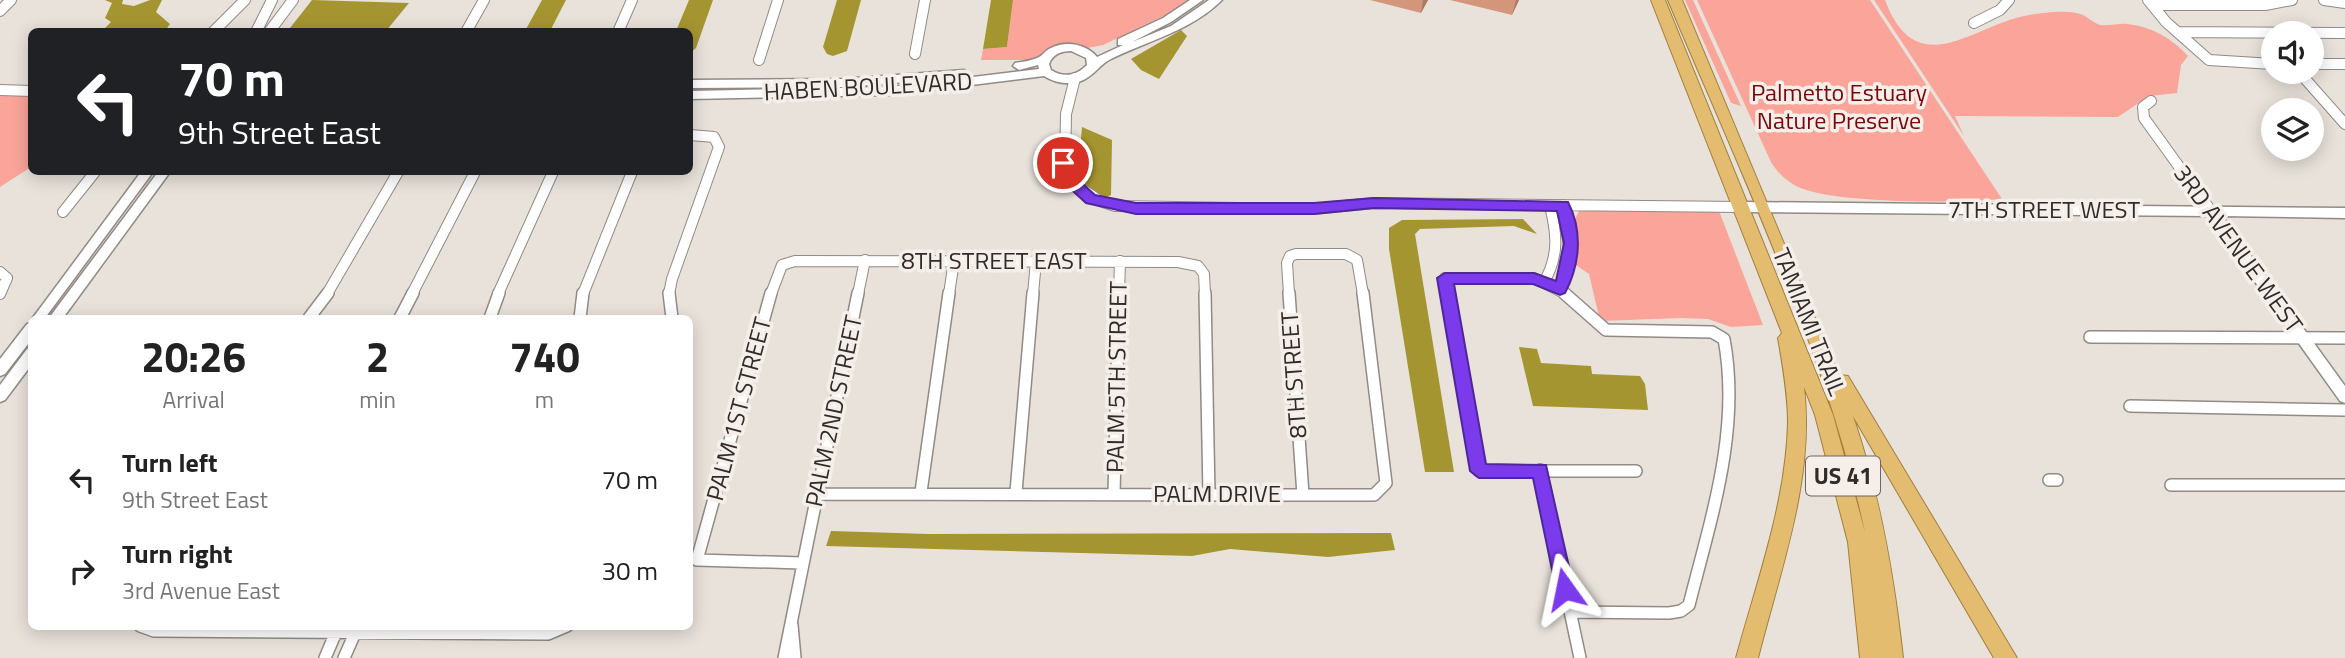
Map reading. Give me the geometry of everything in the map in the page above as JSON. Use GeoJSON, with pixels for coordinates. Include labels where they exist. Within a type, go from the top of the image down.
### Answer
{"type":"FeatureCollection","features":[{"type":"Feature","properties":{"kind":"highway","name":"TAMIAMI TRAIL"},"geometry":{"type":"LineString","coordinates":[[1658,0],[1812,381],[1840,465],[1864,583],[1871,658]]}},
{"type":"Feature","properties":{"kind":"highway","name":"TAMIAMI TRAIL"},"geometry":{"type":"LineString","coordinates":[[1675,0],[1819,341],[1850,428],[1873,512],[1886,592],[1892,658]]}},
{"type":"Feature","properties":{"kind":"highway"},"geometry":{"type":"LineString","coordinates":[[1747,658],[1783,518],[1797,424],[1796,388],[1781,303]]}},
{"type":"Feature","properties":{"kind":"highway"},"geometry":{"type":"LineString","coordinates":[[1819,341],[2006,658]]}},
{"type":"Feature","properties":{"kind":"street"},"geometry":{"type":"LineString","coordinates":[[0,11],[11,0]]}},
{"type":"Feature","properties":{"kind":"street"},"geometry":{"type":"LineString","coordinates":[[217,28],[245,0]]}},
{"type":"Feature","properties":{"kind":"street"},"geometry":{"type":"LineString","coordinates":[[258,28],[272,0]]}},
{"type":"Feature","properties":{"kind":"street"},"geometry":{"type":"LineString","coordinates":[[273,28],[293,0]]}},
{"type":"Feature","properties":{"kind":"street"},"geometry":{"type":"LineString","coordinates":[[468,28],[484,0]]}},
{"type":"Feature","properties":{"kind":"street"},"geometry":{"type":"LineString","coordinates":[[620,28],[632,0]]}},
{"type":"Feature","properties":{"kind":"street"},"geometry":{"type":"LineString","coordinates":[[759,60],[778,0]]}},
{"type":"Feature","properties":{"kind":"street"},"geometry":{"type":"LineString","coordinates":[[915,54],[925,0]]}},
{"type":"Feature","properties":{"kind":"street"},"geometry":{"type":"LineString","coordinates":[[1066,100],[1059,78],[1044,66],[1058,49],[1073,47],[1087,52],[1133,37],[1197,0]]}},
{"type":"Feature","properties":{"kind":"street"},"geometry":{"type":"LineString","coordinates":[[1059,78],[1075,78],[1087,73],[1105,57],[1175,28],[1216,0]]}},
{"type":"Feature","properties":{"kind":"street"},"geometry":{"type":"LineString","coordinates":[[1974,23],[2000,10],[2009,0]]}},
{"type":"Feature","properties":{"kind":"street"},"geometry":{"type":"LineString","coordinates":[[2150,2],[2264,5],[2292,0]]}},
{"type":"Feature","properties":{"kind":"street"},"geometry":{"type":"LineString","coordinates":[[2324,0],[2345,3]]}},
{"type":"Feature","properties":{"kind":"street"},"geometry":{"type":"LineString","coordinates":[[2150,2],[2209,60],[2261,63]]}},
{"type":"Feature","properties":{"kind":"street"},"geometry":{"type":"LineString","coordinates":[[2178,32],[2261,32]]}},
{"type":"Feature","properties":{"kind":"street"},"geometry":{"type":"LineString","coordinates":[[2324,33],[2345,33]]}},
{"type":"Feature","properties":{"kind":"street"},"geometry":{"type":"LineString","coordinates":[[1087,52],[1093,66]]}},
{"type":"Feature","properties":{"kind":"street"},"geometry":{"type":"LineString","coordinates":[[2324,64],[2345,64]]}},
{"type":"Feature","properties":{"kind":"street","name":"HABEN BOULEVARD"},"geometry":{"type":"LineString","coordinates":[[693,84],[868,82],[1044,66]]}},
{"type":"Feature","properties":{"kind":"street","name":"HABEN BOULEVARD"},"geometry":{"type":"LineString","coordinates":[[693,94],[891,91],[1044,66]]}},
{"type":"Feature","properties":{"kind":"street"},"geometry":{"type":"LineString","coordinates":[[1075,78],[1066,100],[1063,163],[1068,178],[1091,199],[1115,206],[1314,209],[1374,203],[1742,208]]}},
{"type":"Feature","properties":{"kind":"street"},"geometry":{"type":"LineString","coordinates":[[2312,84],[2342,115],[2345,124]]}},
{"type":"Feature","properties":{"kind":"street"},"geometry":{"type":"LineString","coordinates":[[0,90],[28,90]]}},
{"type":"Feature","properties":{"kind":"street","name":"3RD AVENUE WEST"},"geometry":{"type":"LineString","coordinates":[[2151,101],[2143,107],[2144,118],[2345,397]]}},
{"type":"Feature","properties":{"kind":"street"},"geometry":{"type":"LineString","coordinates":[[672,315],[669,290],[719,146],[717,139],[693,135]]}},
{"type":"Feature","properties":{"kind":"street"},"geometry":{"type":"LineString","coordinates":[[64,212],[94,175]]}},
{"type":"Feature","properties":{"kind":"street"},"geometry":{"type":"LineString","coordinates":[[40,315],[146,175]]}},
{"type":"Feature","properties":{"kind":"street"},"geometry":{"type":"LineString","coordinates":[[59,315],[162,175]]}},
{"type":"Feature","properties":{"kind":"street"},"geometry":{"type":"LineString","coordinates":[[311,315],[332,288],[396,175]]}},
{"type":"Feature","properties":{"kind":"street"},"geometry":{"type":"LineString","coordinates":[[402,315],[473,175]]}},
{"type":"Feature","properties":{"kind":"street"},"geometry":{"type":"LineString","coordinates":[[492,315],[501,286],[552,175]]}},
{"type":"Feature","properties":{"kind":"street"},"geometry":{"type":"LineString","coordinates":[[580,315],[582,296],[631,175]]}},
{"type":"Feature","properties":{"kind":"street"},"geometry":{"type":"LineString","coordinates":[[1544,282],[1555,263],[1558,237],[1550,205]]}},
{"type":"Feature","properties":{"kind":"street"},"geometry":{"type":"LineString","coordinates":[[1560,289],[1568,268],[1572,237],[1563,205]]}},
{"type":"Feature","properties":{"kind":"street","name":"7TH STREET WEST"},"geometry":{"type":"LineString","coordinates":[[1742,208],[2345,213]]}},
{"type":"Feature","properties":{"kind":"street"},"geometry":{"type":"LineString","coordinates":[[105,228],[123,228]]}},
{"type":"Feature","properties":{"kind":"street"},"geometry":{"type":"LineString","coordinates":[[1558,237],[1572,237]]}},
{"type":"Feature","properties":{"kind":"street","name":"8TH STREET"},"geometry":{"type":"LineString","coordinates":[[1303,495],[1287,276],[1290,256],[1346,254],[1357,260]]}},
{"type":"Feature","properties":{"kind":"street","name":"8TH STREET EAST"},"geometry":{"type":"LineString","coordinates":[[789,263],[865,260],[1120,261],[1198,265],[1204,275],[1205,292],[1209,494]]}},
{"type":"Feature","properties":{"kind":"street","name":"PALM 2ND STREET"},"geometry":{"type":"LineString","coordinates":[[791,608],[865,260]]}},
{"type":"Feature","properties":{"kind":"street","name":"PALM DRIVE"},"geometry":{"type":"LineString","coordinates":[[816,494],[1016,492],[1374,495],[1383,490],[1387,483],[1357,260]]}},
{"type":"Feature","properties":{"kind":"street"},"geometry":{"type":"LineString","coordinates":[[921,492],[954,261]]}},
{"type":"Feature","properties":{"kind":"street"},"geometry":{"type":"LineString","coordinates":[[1016,492],[1036,261]]}},
{"type":"Feature","properties":{"kind":"street","name":"PALM 5TH STREET"},"geometry":{"type":"LineString","coordinates":[[1114,493],[1120,261]]}},
{"type":"Feature","properties":{"kind":"street","name":"PALM 1ST STREET"},"geometry":{"type":"LineString","coordinates":[[789,263],[782,265],[776,276],[697,561],[802,562]]}},
{"type":"Feature","properties":{"kind":"street"},"geometry":{"type":"LineString","coordinates":[[1555,263],[1568,268]]}},
{"type":"Feature","properties":{"kind":"street"},"geometry":{"type":"LineString","coordinates":[[0,272],[7,278],[0,293]]}},
{"type":"Feature","properties":{"kind":"street"},"geometry":{"type":"LineString","coordinates":[[1570,612],[1669,613],[1681,611],[1689,605],[1724,466],[1731,375],[1724,339],[1712,331],[1606,330],[1560,289],[1534,278],[1445,278],[1479,471],[1636,471]]}},
{"type":"Feature","properties":{"kind":"street"},"geometry":{"type":"LineString","coordinates":[[0,370],[28,333]]}},
{"type":"Feature","properties":{"kind":"street"},"geometry":{"type":"LineString","coordinates":[[2090,337],[2345,338]]}},
{"type":"Feature","properties":{"kind":"street"},"geometry":{"type":"LineString","coordinates":[[0,396],[28,358]]}},
{"type":"Feature","properties":{"kind":"street"},"geometry":{"type":"LineString","coordinates":[[2130,405],[2345,410]]}},
{"type":"Feature","properties":{"kind":"street"},"geometry":{"type":"LineString","coordinates":[[1540,470],[1580,658]]}},
{"type":"Feature","properties":{"kind":"street"},"geometry":{"type":"LineString","coordinates":[[2171,485],[2345,485]]}},
{"type":"Feature","properties":{"kind":"street"},"geometry":{"type":"LineString","coordinates":[[783,658],[791,608]]}},
{"type":"Feature","properties":{"kind":"street"},"geometry":{"type":"LineString","coordinates":[[791,608],[795,658]]}},
{"type":"Feature","properties":{"kind":"street"},"geometry":{"type":"LineString","coordinates":[[152,630],[198,630]]}},
{"type":"Feature","properties":{"kind":"street"},"geometry":{"type":"LineString","coordinates":[[273,630],[355,633],[434,630]]}},
{"type":"Feature","properties":{"kind":"street"},"geometry":{"type":"LineString","coordinates":[[478,630],[548,634],[558,630]]}},
{"type":"Feature","properties":{"kind":"street"},"geometry":{"type":"LineString","coordinates":[[325,658],[336,632]]}},
{"type":"Feature","properties":{"kind":"street"},"geometry":{"type":"LineString","coordinates":[[344,658],[355,633]]}},
{"type":"Feature","properties":{"kind":"green space"},"geometry":{"type":"Polygon","coordinates":[[[1013,0],[1189,0],[1172,12],[1103,45],[1087,48],[1074,44],[1057,46],[1031,60],[981,60],[983,49],[1007,47],[1013,0]]]}},
{"type":"Feature","properties":{"kind":"green space"},"geometry":{"type":"Polygon","coordinates":[[[1685,0],[1693,0],[1741,106],[1731,103],[1685,0]]]}},
{"type":"Feature","properties":{"kind":"green space","name":"Palmetto Estuary Nature Preserve"},"geometry":{"type":"Polygon","coordinates":[[[1697,0],[1870,0],[2002,199],[1928,201],[1840,197],[1816,193],[1790,182],[1771,162],[1697,0]]]}},
{"type":"Feature","properties":{"kind":"green space"},"geometry":{"type":"Polygon","coordinates":[[[1874,0],[1885,0],[1898,26],[1914,40],[1931,45],[1949,43],[2029,15],[2064,12],[2083,15],[2101,25],[2128,24],[2146,28],[2168,39],[2188,56],[2181,65],[2177,93],[2149,96],[2118,117],[1955,116],[1964,136],[1874,0]]]}},
{"type":"Feature","properties":{"kind":"green space"},"geometry":{"type":"Polygon","coordinates":[[[0,93],[28,94],[28,169],[0,187],[0,93]]]}},
{"type":"Feature","properties":{"kind":"green space"},"geometry":{"type":"Polygon","coordinates":[[[1579,211],[1719,211],[1763,325],[1731,327],[1708,319],[1681,318],[1600,321],[1589,274],[1576,265],[1574,221],[1579,211]]]}},
{"type":"Feature","properties":{"kind":"shaded area"},"geometry":{"type":"Polygon","coordinates":[[[105,0],[123,0],[122,4],[134,6],[150,0],[162,0],[156,12],[170,24],[167,28],[105,28],[111,22],[105,18],[112,3],[105,0]]]}},
{"type":"Feature","properties":{"kind":"shaded area"},"geometry":{"type":"Polygon","coordinates":[[[312,0],[409,3],[388,28],[290,28],[312,0]]]}},
{"type":"Feature","properties":{"kind":"shaded area"},"geometry":{"type":"Polygon","coordinates":[[[542,0],[566,0],[552,28],[527,28],[542,0]]]}},
{"type":"Feature","properties":{"kind":"shaded area"},"geometry":{"type":"Polygon","coordinates":[[[689,0],[713,0],[693,50],[693,28],[677,28],[689,0]]]}},
{"type":"Feature","properties":{"kind":"shaded area"},"geometry":{"type":"Polygon","coordinates":[[[837,0],[861,0],[847,51],[833,56],[827,54],[823,47],[837,0]]]}},
{"type":"Feature","properties":{"kind":"shaded area"},"geometry":{"type":"Polygon","coordinates":[[[991,0],[1013,0],[1007,47],[983,49],[991,0]]]}},
{"type":"Feature","properties":{"kind":"shaded area"},"geometry":{"type":"Polygon","coordinates":[[[1181,30],[1187,36],[1159,79],[1141,70],[1131,59],[1181,30]]]}},
{"type":"Feature","properties":{"kind":"shaded area"},"geometry":{"type":"Polygon","coordinates":[[[1082,127],[1112,140],[1111,195],[1104,198],[1077,181],[1082,127]]]}},
{"type":"Feature","properties":{"kind":"shaded area"},"geometry":{"type":"Polygon","coordinates":[[[1523,219],[1537,234],[1514,226],[1420,229],[1415,234],[1454,472],[1425,472],[1389,249],[1389,228],[1402,220],[1523,219]]]}},
{"type":"Feature","properties":{"kind":"shaded area"},"geometry":{"type":"Polygon","coordinates":[[[1519,347],[1537,349],[1541,363],[1591,366],[1592,374],[1640,376],[1645,384],[1648,410],[1533,406],[1519,347]]]}},
{"type":"Feature","properties":{"kind":"shaded area"},"geometry":{"type":"Polygon","coordinates":[[[831,531],[929,534],[1391,533],[1395,550],[1328,557],[1230,549],[1192,556],[826,546],[831,531]]]}},
{"type":"Feature","properties":{"kind":"route"},"geometry":{"type":"LineString","coordinates":[[1063,163],[1068,178],[1079,191],[1091,199],[1115,206],[1136,208],[1314,209],[1374,203],[1563,205],[1572,243],[1567,272],[1560,289],[1534,278],[1445,278],[1479,471],[1540,470],[1565,589]]}}]}
